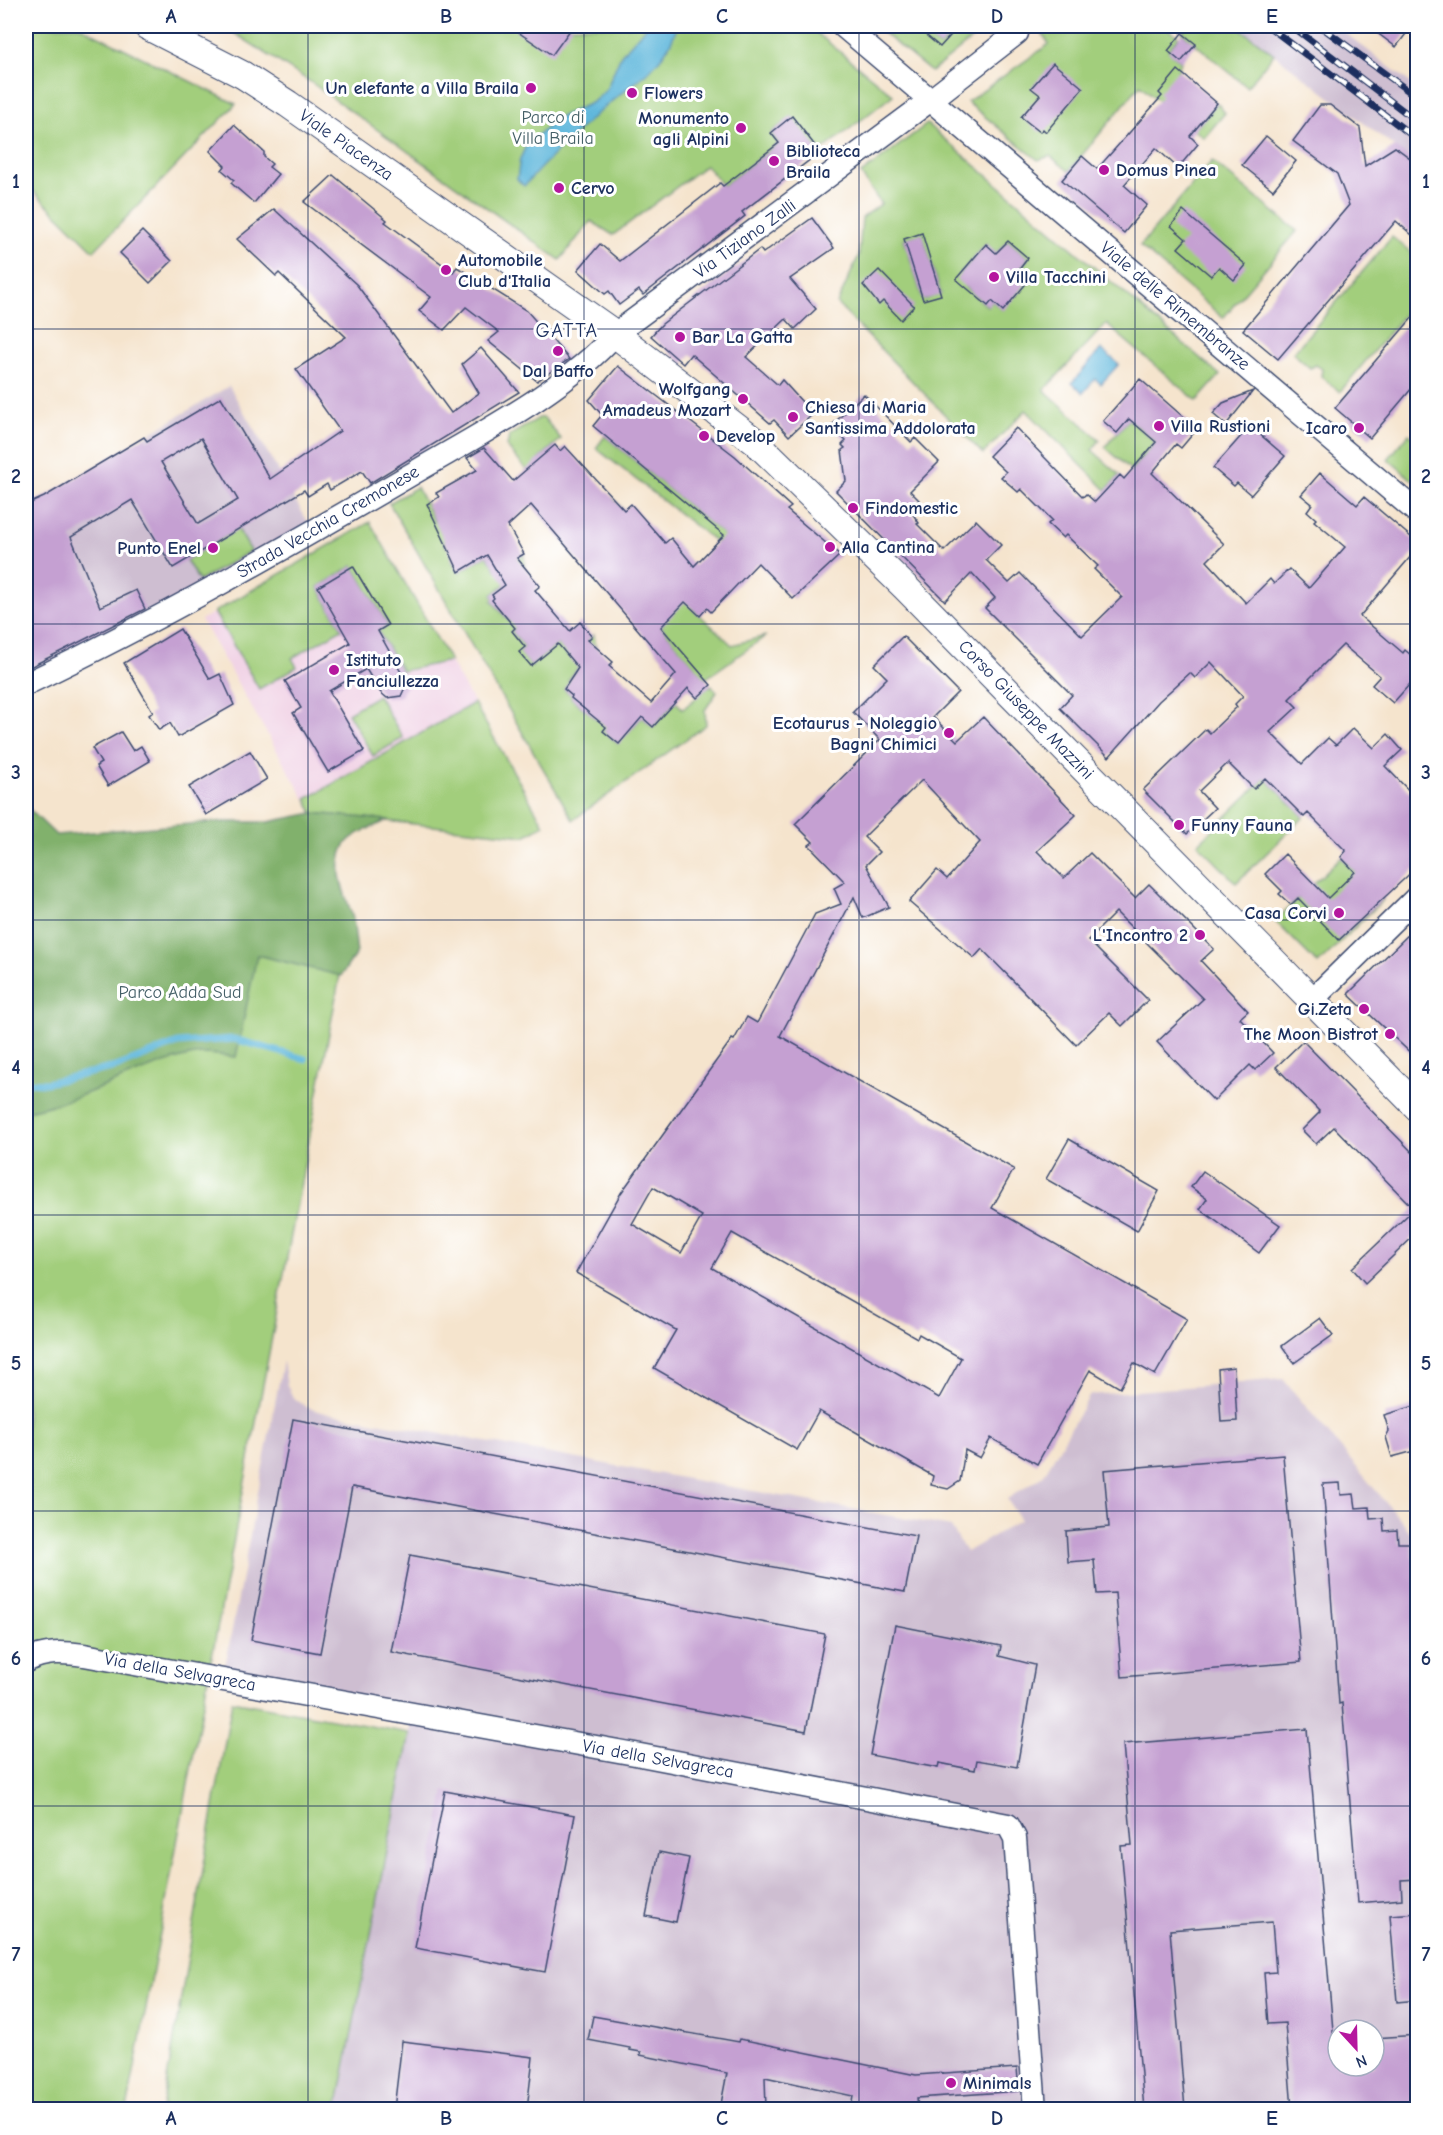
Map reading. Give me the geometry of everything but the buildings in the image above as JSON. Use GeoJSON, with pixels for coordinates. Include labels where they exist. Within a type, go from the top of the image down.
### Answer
{"type":"FeatureCollection","features":[{"type":"Feature","properties":{"kind":"street","name":"Viale Piacenza"},"geometry":{"type":"LineString","coordinates":[[147,26],[243,75],[288,104],[615,334]]}},
{"type":"Feature","properties":{"kind":"street","name":"Viale delle Rimembranze"},"geometry":{"type":"LineString","coordinates":[[843,26],[932,99],[1418,513]]}},
{"type":"Feature","properties":{"kind":"street","name":"Via Tiziano Zalli"},"geometry":{"type":"LineString","coordinates":[[615,334],[932,99],[1017,33]]}},
{"type":"Feature","properties":{"kind":"street","name":"Strada Vecchia Cremonese"},"geometry":{"type":"LineString","coordinates":[[26,684],[187,603],[486,430],[590,361],[615,334]]}},
{"type":"Feature","properties":{"kind":"street","name":"Corso Giuseppe Mazzini"},"geometry":{"type":"LineString","coordinates":[[615,334],[725,416],[788,470],[1418,1108]]}},
{"type":"Feature","properties":{"kind":"street"},"geometry":{"type":"LineString","coordinates":[[1311,1001],[1418,896]]}},
{"type":"Feature","properties":{"kind":"street","name":"Via della Selvagreca"},"geometry":{"type":"LineString","coordinates":[[26,1660],[38,1654],[58,1652],[84,1655],[612,1750],[1008,1825],[1015,1838],[1035,2109]]}},
{"type":"Feature","properties":{"kind":"shaded area"},"geometry":{"type":"Polygon","coordinates":[[[1237,26],[1336,26],[1417,88],[1417,164],[1237,26]]]}},
{"type":"Feature","properties":{"kind":"shaded area"},"geometry":{"type":"Polygon","coordinates":[[[229,386],[306,519],[315,528],[26,681],[26,505],[44,497],[229,386]]]}},
{"type":"Feature","properties":{"kind":"shaded area"},"geometry":{"type":"Polygon","coordinates":[[[370,522],[544,825],[525,836],[313,813],[201,620],[370,522]]]}},
{"type":"Feature","properties":{"kind":"shaded area"},"geometry":{"type":"Polygon","coordinates":[[[283,1361],[287,1386],[293,1397],[306,1407],[321,1412],[951,1527],[966,1552],[1020,1520],[1007,1499],[1043,1476],[1090,1395],[1283,1379],[1417,1540],[1417,2109],[1036,2109],[1016,1832],[223,1677],[283,1361]]]}},
{"type":"Feature","properties":{"kind":"shaded area"},"geometry":{"type":"Polygon","coordinates":[[[413,1716],[1003,1825],[1033,2109],[337,2110],[413,1716]]]}},
{"type":"Feature","properties":{"kind":"green space"},"geometry":{"type":"Polygon","coordinates":[[[26,26],[79,26],[236,104],[94,251],[26,184],[26,26]]]}},
{"type":"Feature","properties":{"kind":"green space","name":"Parco di Villa Braila"},"geometry":{"type":"Polygon","coordinates":[[[223,26],[808,26],[893,95],[820,152],[792,117],[771,133],[779,143],[723,186],[706,165],[613,235],[591,221],[560,260],[309,81],[223,26]]]}},
{"type":"Feature","properties":{"kind":"green space"},"geometry":{"type":"Polygon","coordinates":[[[875,26],[898,26],[902,29],[905,26],[915,26],[940,47],[959,26],[969,26],[978,34],[931,72],[875,26]]]}},
{"type":"Feature","properties":{"kind":"green space"},"geometry":{"type":"Polygon","coordinates":[[[1053,26],[1164,26],[1179,37],[1168,50],[1181,62],[1178,70],[1198,126],[1217,103],[1225,113],[1204,138],[1140,85],[1069,171],[1050,156],[1038,160],[967,102],[1049,44],[1042,33],[1053,26]]]}},
{"type":"Feature","properties":{"kind":"green space"},"geometry":{"type":"Polygon","coordinates":[[[1188,26],[1237,26],[1274,54],[1247,87],[1182,33],[1188,26]]]}},
{"type":"Feature","properties":{"kind":"green space"},"geometry":{"type":"Polygon","coordinates":[[[927,124],[1220,375],[1197,401],[1106,324],[1044,390],[1100,440],[1092,450],[1120,475],[1106,490],[1026,410],[983,454],[837,304],[859,255],[862,218],[881,204],[861,174],[927,124]],[[922,234],[904,239],[923,300],[941,294],[922,234]],[[1008,241],[996,253],[986,244],[960,274],[966,288],[987,306],[992,301],[1003,310],[1018,271],[1028,258],[1008,241]]]}},
{"type":"Feature","properties":{"kind":"green space"},"geometry":{"type":"Polygon","coordinates":[[[1212,161],[1297,231],[1223,318],[1140,246],[1212,161]]]}},
{"type":"Feature","properties":{"kind":"green space"},"geometry":{"type":"Polygon","coordinates":[[[1392,237],[1417,257],[1417,299],[1340,392],[1321,376],[1322,369],[1316,365],[1310,368],[1293,353],[1392,237]]]}},
{"type":"Feature","properties":{"kind":"green space"},"geometry":{"type":"Polygon","coordinates":[[[539,418],[544,418],[561,439],[538,460],[602,508],[613,498],[624,510],[633,594],[507,447],[509,436],[539,418]]]}},
{"type":"Feature","properties":{"kind":"green space"},"geometry":{"type":"Polygon","coordinates":[[[1129,419],[1156,442],[1131,470],[1105,447],[1129,419]]]}},
{"type":"Feature","properties":{"kind":"green space"},"geometry":{"type":"Polygon","coordinates":[[[1409,434],[1417,440],[1417,484],[1388,459],[1409,434]]]}},
{"type":"Feature","properties":{"kind":"green space"},"geometry":{"type":"Polygon","coordinates":[[[605,436],[746,553],[693,609],[732,645],[766,636],[705,679],[661,627],[717,543],[596,448],[605,436]]]}},
{"type":"Feature","properties":{"kind":"green space"},"geometry":{"type":"Polygon","coordinates":[[[417,487],[434,521],[438,519],[446,540],[443,542],[446,547],[449,545],[455,555],[450,558],[459,572],[487,555],[496,570],[524,554],[525,567],[492,595],[494,598],[492,601],[509,621],[519,625],[512,631],[525,647],[520,652],[531,666],[558,644],[569,656],[594,635],[596,647],[568,680],[570,682],[564,689],[572,696],[571,698],[594,717],[597,719],[599,717],[609,725],[604,731],[618,744],[642,717],[653,727],[676,702],[683,709],[711,685],[717,692],[705,710],[706,725],[573,820],[389,503],[417,487]]]}},
{"type":"Feature","properties":{"kind":"green space"},"geometry":{"type":"Polygon","coordinates":[[[370,522],[450,661],[402,671],[378,631],[388,625],[353,566],[318,587],[342,629],[292,658],[297,667],[259,689],[214,612],[370,522]]]}},
{"type":"Feature","properties":{"kind":"green space"},"geometry":{"type":"Polygon","coordinates":[[[238,529],[251,551],[199,581],[186,560],[238,529]]]}},
{"type":"Feature","properties":{"kind":"green space"},"geometry":{"type":"Polygon","coordinates":[[[378,695],[403,738],[373,756],[348,713],[378,695]]]}},
{"type":"Feature","properties":{"kind":"green space"},"geometry":{"type":"Polygon","coordinates":[[[474,703],[544,825],[525,836],[313,813],[306,799],[474,703]]]}},
{"type":"Feature","properties":{"kind":"green space"},"geometry":{"type":"Polygon","coordinates":[[[1265,778],[1304,817],[1236,883],[1198,844],[1265,778]]]}},
{"type":"Feature","properties":{"kind":"green space"},"geometry":{"type":"Polygon","coordinates":[[[26,806],[56,835],[215,822],[268,822],[313,813],[388,820],[352,838],[347,842],[341,856],[341,882],[352,915],[357,952],[341,976],[257,955],[236,1057],[199,1054],[173,1060],[69,1100],[26,1111],[26,806]]]}},
{"type":"Feature","properties":{"kind":"green space","name":"Parco Adda Sud"},"geometry":{"type":"Polygon","coordinates":[[[26,819],[49,844],[346,943],[127,2109],[26,2109],[26,819]]]}},
{"type":"Feature","properties":{"kind":"green space"},"geometry":{"type":"Polygon","coordinates":[[[1341,857],[1383,900],[1318,964],[1275,921],[1341,857]]]}},
{"type":"Feature","properties":{"kind":"green space"},"geometry":{"type":"Polygon","coordinates":[[[232,1701],[410,1733],[337,2109],[162,2109],[232,1701]]]}},
{"type":"Feature","properties":{"kind":"water"},"geometry":{"type":"Polygon","coordinates":[[[647,26],[677,26],[672,41],[655,64],[570,139],[524,186],[517,179],[520,159],[527,144],[560,117],[593,102],[606,90],[621,55],[647,26]]]}},
{"type":"Feature","properties":{"kind":"water"},"geometry":{"type":"Polygon","coordinates":[[[1101,349],[1119,364],[1101,384],[1095,379],[1083,393],[1072,383],[1101,349]]]}},
{"type":"Feature","properties":{"kind":"waterway"},"geometry":{"type":"LineString","coordinates":[[26,1082],[46,1083],[116,1067],[178,1043],[234,1039],[305,1059]]}},
{"type":"Feature","properties":{"kind":"railway"},"geometry":{"type":"LineString","coordinates":[[1268,26],[1418,140]]}},
{"type":"Feature","properties":{"kind":"railway"},"geometry":{"type":"LineString","coordinates":[[1292,26],[1418,122]]}},
{"type":"Feature","properties":{"kind":"railway"},"geometry":{"type":"LineString","coordinates":[[1320,26],[1418,98]]}},
{"type":"Feature","properties":{"kind":"place","name":"Un elefante a Villa Braila"},"geometry":{"type":"Point","coordinates":[531,88]}},
{"type":"Feature","properties":{"kind":"place","name":"Flowers"},"geometry":{"type":"Point","coordinates":[632,93]}},
{"type":"Feature","properties":{"kind":"place","name":"Monumento agli Alpini"},"geometry":{"type":"Point","coordinates":[741,128]}},
{"type":"Feature","properties":{"kind":"place","name":"Biblioteca Braila"},"geometry":{"type":"Point","coordinates":[774,161]}},
{"type":"Feature","properties":{"kind":"place","name":"Domus Pinea"},"geometry":{"type":"Point","coordinates":[1104,170]}},
{"type":"Feature","properties":{"kind":"place","name":"Cervo"},"geometry":{"type":"Point","coordinates":[559,188]}},
{"type":"Feature","properties":{"kind":"place","name":"Automobile Club d'Italia"},"geometry":{"type":"Point","coordinates":[446,270]}},
{"type":"Feature","properties":{"kind":"place","name":"Villa Tacchini"},"geometry":{"type":"Point","coordinates":[994,277]}},
{"type":"Feature","properties":{"kind":"place","name":"Bar La Gatta"},"geometry":{"type":"Point","coordinates":[680,337]}},
{"type":"Feature","properties":{"kind":"place","name":"Dal Baffo"},"geometry":{"type":"Point","coordinates":[558,351]}},
{"type":"Feature","properties":{"kind":"place","name":"Wolfgang Amadeus Mozart"},"geometry":{"type":"Point","coordinates":[743,399]}},
{"type":"Feature","properties":{"kind":"place","name":"Chiesa di Maria Santissima Addolorata"},"geometry":{"type":"Point","coordinates":[793,417]}},
{"type":"Feature","properties":{"kind":"place","name":"Villa Rustioni"},"geometry":{"type":"Point","coordinates":[1159,426]}},
{"type":"Feature","properties":{"kind":"place","name":"Icaro"},"geometry":{"type":"Point","coordinates":[1359,428]}},
{"type":"Feature","properties":{"kind":"place","name":"Develop"},"geometry":{"type":"Point","coordinates":[704,436]}},
{"type":"Feature","properties":{"kind":"place","name":"Findomestic"},"geometry":{"type":"Point","coordinates":[853,508]}},
{"type":"Feature","properties":{"kind":"place","name":"Alla Cantina"},"geometry":{"type":"Point","coordinates":[830,547]}},
{"type":"Feature","properties":{"kind":"place","name":"Punto Enel"},"geometry":{"type":"Point","coordinates":[213,548]}},
{"type":"Feature","properties":{"kind":"place","name":"Istituto Fanciullezza"},"geometry":{"type":"Point","coordinates":[334,670]}},
{"type":"Feature","properties":{"kind":"place","name":"Ecotaurus - Noleggio Bagni Chimici"},"geometry":{"type":"Point","coordinates":[949,733]}},
{"type":"Feature","properties":{"kind":"place","name":"Funny Fauna"},"geometry":{"type":"Point","coordinates":[1179,825]}},
{"type":"Feature","properties":{"kind":"place","name":"Casa Corvi"},"geometry":{"type":"Point","coordinates":[1339,913]}},
{"type":"Feature","properties":{"kind":"place","name":"L'Incontro 2"},"geometry":{"type":"Point","coordinates":[1200,935]}},
{"type":"Feature","properties":{"kind":"place","name":"Gi.Zeta"},"geometry":{"type":"Point","coordinates":[1364,1009]}},
{"type":"Feature","properties":{"kind":"place","name":"The Moon Bistrot"},"geometry":{"type":"Point","coordinates":[1390,1034]}},
{"type":"Feature","properties":{"kind":"place","name":"Minimals"},"geometry":{"type":"Point","coordinates":[951,2083]}},
{"type":"Feature","properties":{"kind":"district","name":"GATTA"},"geometry":{"type":"Point","coordinates":[567,330]}}]}
